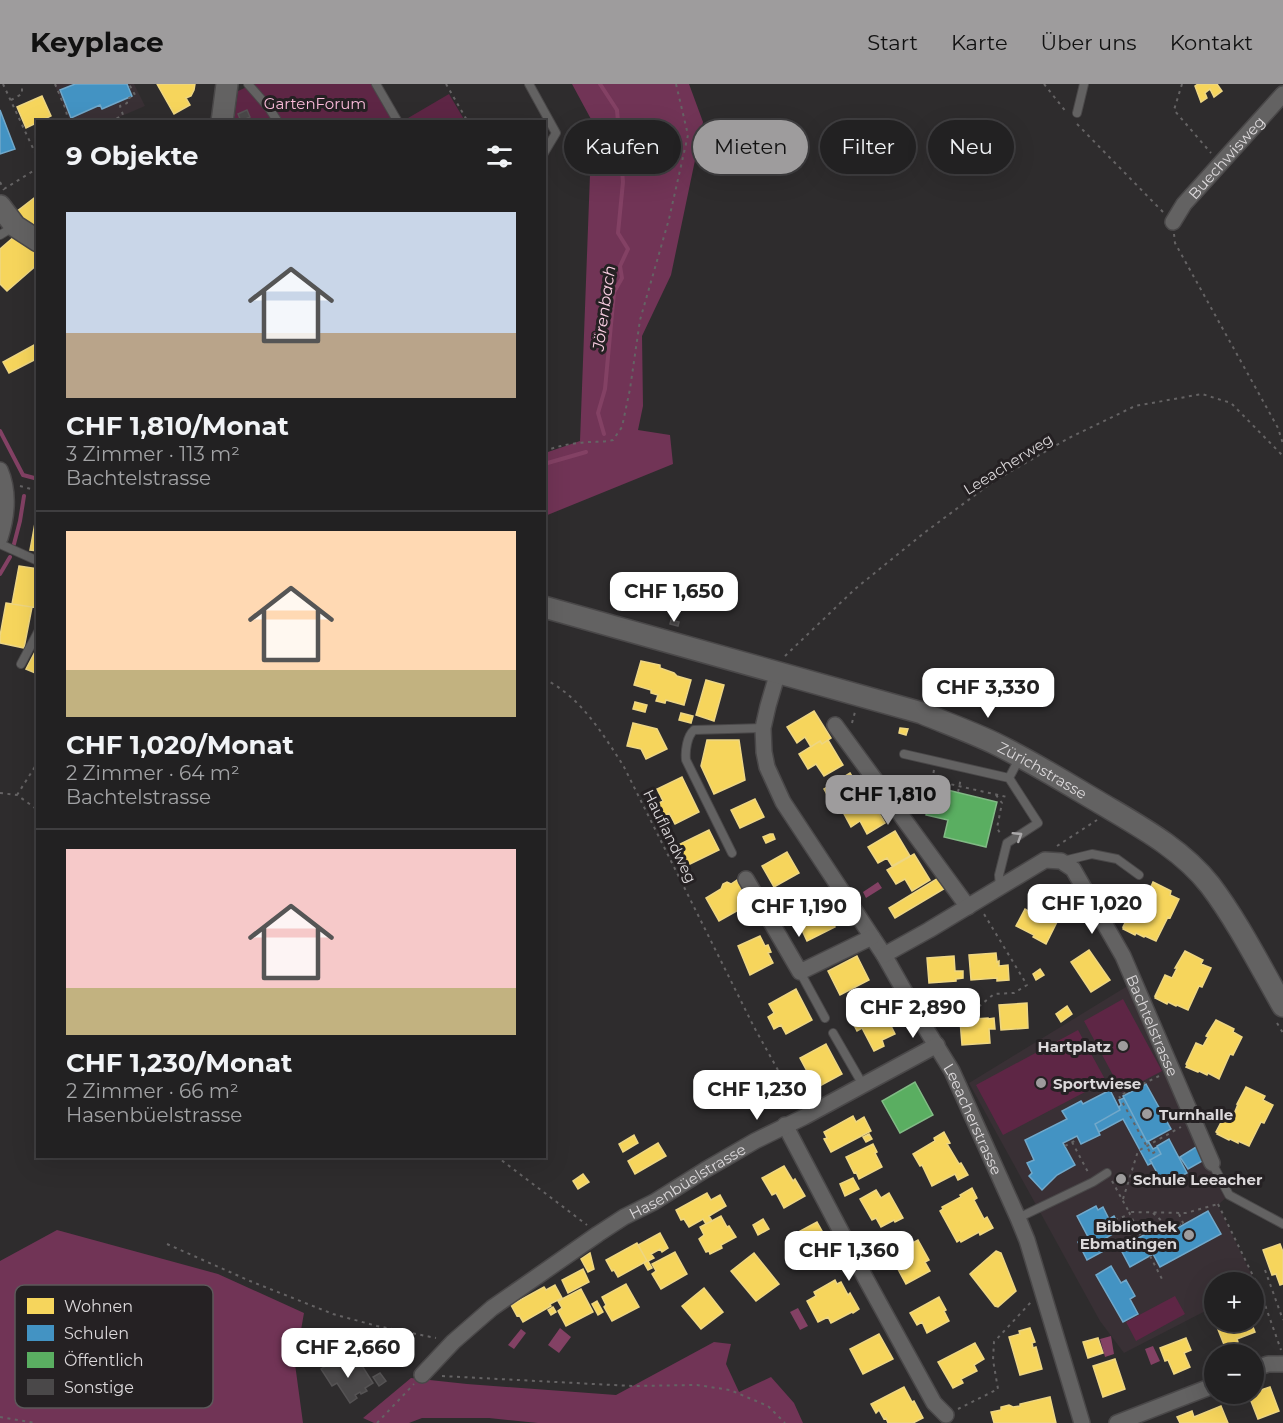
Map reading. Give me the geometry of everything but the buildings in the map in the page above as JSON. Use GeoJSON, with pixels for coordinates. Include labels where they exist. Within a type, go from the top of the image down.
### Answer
{"type":"FeatureCollection","features":[{"type":"Feature","properties":{"kind":"main road"},"geometry":{"type":"LineString","coordinates":[[222,120],[227,84]]}},
{"type":"Feature","properties":{"kind":"main road"},"geometry":{"type":"LineString","coordinates":[[3,197],[7,230],[36,240]]}},
{"type":"Feature","properties":{"kind":"main road","name":"Zürichstrasse"},"geometry":{"type":"LineString","coordinates":[[546,609],[922,713],[964,729],[1021,757],[1170,846],[1191,865],[1209,885],[1235,923],[1283,1006]]}},
{"type":"Feature","properties":{"kind":"street","name":"Buechwisweg"},"geometry":{"type":"LineString","coordinates":[[1173,222],[1184,204],[1283,94]]}},
{"type":"Feature","properties":{"kind":"street"},"geometry":{"type":"LineString","coordinates":[[0,538],[4,525],[6,496],[2,475]]}},
{"type":"Feature","properties":{"kind":"street","name":"Leeacherstrasse"},"geometry":{"type":"LineString","coordinates":[[778,672],[763,728],[767,767],[783,802],[884,955],[952,1071],[1027,1240],[1082,1423]]}},
{"type":"Feature","properties":{"kind":"street"},"geometry":{"type":"LineString","coordinates":[[835,725],[972,904]]}},
{"type":"Feature","properties":{"kind":"street"},"geometry":{"type":"LineString","coordinates":[[884,955],[1045,860],[1061,861]]}},
{"type":"Feature","properties":{"kind":"street","name":"Bachtelstrasse"},"geometry":{"type":"LineString","coordinates":[[1061,861],[1073,869],[1123,956],[1212,1163]]}},
{"type":"Feature","properties":{"kind":"street"},"geometry":{"type":"LineString","coordinates":[[746,879],[800,972],[872,937]]}},
{"type":"Feature","properties":{"kind":"street","name":"Hasenbüelstrasse"},"geometry":{"type":"LineString","coordinates":[[422,1375],[453,1342],[492,1308],[624,1217],[654,1202],[725,1158],[785,1125],[937,1045]]}},
{"type":"Feature","properties":{"kind":"street"},"geometry":{"type":"LineString","coordinates":[[785,1125],[934,1403],[946,1415]]}},
{"type":"Feature","properties":{"kind":"street"},"geometry":{"type":"LineString","coordinates":[[1264,1365],[1283,1364]]}},
{"type":"Feature","properties":{"kind":"street"},"geometry":{"type":"LineString","coordinates":[[1117,1423],[1204,1389]]}},
{"type":"Feature","properties":{"kind":"lane"},"geometry":{"type":"LineString","coordinates":[[248,84],[277,120]]}},
{"type":"Feature","properties":{"kind":"lane"},"geometry":{"type":"LineString","coordinates":[[376,84],[397,120]]}},
{"type":"Feature","properties":{"kind":"lane"},"geometry":{"type":"LineString","coordinates":[[529,84],[556,133],[546,150]]}},
{"type":"Feature","properties":{"kind":"lane"},"geometry":{"type":"LineString","coordinates":[[1073,116],[1084,84]]}},
{"type":"Feature","properties":{"kind":"lane"},"geometry":{"type":"LineString","coordinates":[[0,544],[36,560]]}},
{"type":"Feature","properties":{"kind":"lane"},"geometry":{"type":"LineString","coordinates":[[21,664],[36,636]]}},
{"type":"Feature","properties":{"kind":"lane"},"geometry":{"type":"LineString","coordinates":[[732,853],[686,760],[685,754],[690,733],[694,730],[763,728]]}},
{"type":"Feature","properties":{"kind":"lane"},"geometry":{"type":"LineString","coordinates":[[904,754],[1009,778],[1038,823],[1006,843],[999,875],[1000,887]]}},
{"type":"Feature","properties":{"kind":"lane"},"geometry":{"type":"LineString","coordinates":[[1009,778],[1021,757]]}},
{"type":"Feature","properties":{"kind":"lane"},"geometry":{"type":"LineString","coordinates":[[1061,861],[1092,854],[1117,859],[1139,875]]}},
{"type":"Feature","properties":{"kind":"lane"},"geometry":{"type":"LineString","coordinates":[[800,972],[825,1018]]}},
{"type":"Feature","properties":{"kind":"lane"},"geometry":{"type":"LineString","coordinates":[[833,1033],[862,1085]]}},
{"type":"Feature","properties":{"kind":"lane"},"geometry":{"type":"LineString","coordinates":[[1212,1163],[1229,1195],[1283,1224]]}},
{"type":"Feature","properties":{"kind":"lane"},"geometry":{"type":"LineString","coordinates":[[1018,1218],[1107,1173]]}},
{"type":"Feature","properties":{"kind":"path"},"geometry":{"type":"LineString","coordinates":[[3,84],[36,155]]}},
{"type":"Feature","properties":{"kind":"path"},"geometry":{"type":"LineString","coordinates":[[11,100],[22,94],[22,84]]}},
{"type":"Feature","properties":{"kind":"path"},"geometry":{"type":"LineString","coordinates":[[55,84],[68,120]]}},
{"type":"Feature","properties":{"kind":"path"},"geometry":{"type":"LineString","coordinates":[[114,120],[123,115],[120,105],[135,95],[129,84]]}},
{"type":"Feature","properties":{"kind":"path"},"geometry":{"type":"LineString","coordinates":[[446,84],[467,120]]}},
{"type":"Feature","properties":{"kind":"path"},"geometry":{"type":"LineString","coordinates":[[546,450],[559,446],[614,440],[622,428],[640,320],[669,219],[688,135],[676,84]]}},
{"type":"Feature","properties":{"kind":"path"},"geometry":{"type":"LineString","coordinates":[[1044,84],[1173,222],[1175,243],[1278,428],[1283,444]]}},
{"type":"Feature","properties":{"kind":"path"},"geometry":{"type":"LineString","coordinates":[[1182,84],[1174,110],[1220,164]]}},
{"type":"Feature","properties":{"kind":"path"},"geometry":{"type":"LineString","coordinates":[[3,197],[36,170]]}},
{"type":"Feature","properties":{"kind":"path","name":"Leeacherweg"},"geometry":{"type":"LineString","coordinates":[[778,672],[785,656],[855,589],[924,533],[994,481],[1069,438],[1135,406],[1202,394],[1232,403],[1283,456]]}},
{"type":"Feature","properties":{"kind":"path"},"geometry":{"type":"LineString","coordinates":[[2,475],[36,490]]}},
{"type":"Feature","properties":{"kind":"path","name":"Hauflandweg"},"geometry":{"type":"LineString","coordinates":[[546,680],[568,694],[598,727],[623,765],[754,1027],[804,1117]]}},
{"type":"Feature","properties":{"kind":"path"},"geometry":{"type":"LineString","coordinates":[[936,762],[932,780],[1024,801]]}},
{"type":"Feature","properties":{"kind":"path"},"geometry":{"type":"LineString","coordinates":[[17,795],[36,765]]}},
{"type":"Feature","properties":{"kind":"path"},"geometry":{"type":"LineString","coordinates":[[0,793],[17,795],[36,809]]}},
{"type":"Feature","properties":{"kind":"path"},"geometry":{"type":"LineString","coordinates":[[996,795],[1002,803],[997,828],[1006,843]]}},
{"type":"Feature","properties":{"kind":"path"},"geometry":{"type":"LineString","coordinates":[[1045,860],[1058,845],[1112,810]]}},
{"type":"Feature","properties":{"kind":"path"},"geometry":{"type":"LineString","coordinates":[[923,1024],[945,1009],[977,1008],[994,994],[1014,993],[1027,985],[972,904]]}},
{"type":"Feature","properties":{"kind":"path"},"geometry":{"type":"LineString","coordinates":[[1159,1150],[1151,1154],[1119,1096],[1172,1070]]}},
{"type":"Feature","properties":{"kind":"path"},"geometry":{"type":"LineString","coordinates":[[1122,1201],[1138,1151],[1193,1119]]}},
{"type":"Feature","properties":{"kind":"path"},"geometry":{"type":"LineString","coordinates":[[1065,1146],[1078,1139]]}},
{"type":"Feature","properties":{"kind":"path"},"geometry":{"type":"LineString","coordinates":[[1072,1142],[1093,1182]]}},
{"type":"Feature","properties":{"kind":"path"},"geometry":{"type":"LineString","coordinates":[[499,1158],[598,1234]]}},
{"type":"Feature","properties":{"kind":"path"},"geometry":{"type":"LineString","coordinates":[[1107,1173],[1141,1237]]}},
{"type":"Feature","properties":{"kind":"path"},"geometry":{"type":"LineString","coordinates":[[1115,1220],[1129,1213],[1186,1213],[1218,1204],[1259,1288],[1283,1356]]}},
{"type":"Feature","properties":{"kind":"path"},"geometry":{"type":"LineString","coordinates":[[1153,1213],[1165,1224],[1176,1227],[1184,1224],[1178,1213]]}},
{"type":"Feature","properties":{"kind":"path"},"geometry":{"type":"LineString","coordinates":[[167,1244],[250,1281],[333,1314],[453,1342]]}},
{"type":"Feature","properties":{"kind":"path"},"geometry":{"type":"LineString","coordinates":[[1150,1256],[1156,1262],[1162,1279]]}},
{"type":"Feature","properties":{"kind":"path"},"geometry":{"type":"LineString","coordinates":[[1265,1269],[1283,1320]]}},
{"type":"Feature","properties":{"kind":"path"},"geometry":{"type":"LineString","coordinates":[[946,1415],[998,1389],[993,1360],[994,1342],[1031,1302],[1044,1294]]}},
{"type":"Feature","properties":{"kind":"path"},"geometry":{"type":"LineString","coordinates":[[377,1423],[422,1375],[632,1386],[697,1385],[730,1390],[768,1406],[785,1423]]}},
{"type":"Feature","properties":{"kind":"path"},"geometry":{"type":"LineString","coordinates":[[0,1417],[36,1423]]}},
{"type":"Feature","properties":{"kind":"shaded area"},"geometry":{"type":"Polygon","coordinates":[[[54,84],[134,84],[145,106],[112,120],[70,120],[54,84]]]}},
{"type":"Feature","properties":{"kind":"shaded area"},"geometry":{"type":"Polygon","coordinates":[[[572,84],[689,84],[702,120],[693,120],[693,170],[671,275],[642,336],[643,406],[638,430],[670,435],[673,464],[546,516],[546,453],[580,441],[590,174],[681,174],[681,120],[591,120],[572,84]]]}},
{"type":"Feature","properties":{"kind":"shaded area"},"geometry":{"type":"Polygon","coordinates":[[[878,882],[882,888],[866,898],[863,892],[878,882]]]}},
{"type":"Feature","properties":{"kind":"shaded area","name":"Schule Leeacher"},"geometry":{"type":"Polygon","coordinates":[[[1134,982],[1229,1195],[1218,1205],[1250,1272],[1204,1272],[1204,1312],[1124,1353],[1100,1321],[969,1083],[1134,982]]]}},
{"type":"Feature","properties":{"kind":"shaded area"},"geometry":{"type":"Polygon","coordinates":[[[57,1230],[218,1274],[304,1313],[295,1364],[303,1423],[0,1423],[0,1261],[57,1230]]]}},
{"type":"Feature","properties":{"kind":"shaded area"},"geometry":{"type":"Polygon","coordinates":[[[798,1308],[808,1326],[800,1330],[790,1312],[798,1308]]]}},
{"type":"Feature","properties":{"kind":"shaded area"},"geometry":{"type":"Polygon","coordinates":[[[560,1328],[571,1337],[559,1353],[548,1345],[560,1328]]]}},
{"type":"Feature","properties":{"kind":"shaded area"},"geometry":{"type":"Polygon","coordinates":[[[521,1329],[526,1333],[514,1349],[508,1345],[521,1329]]]}},
{"type":"Feature","properties":{"kind":"shaded area"},"geometry":{"type":"Polygon","coordinates":[[[1111,1336],[1114,1354],[1105,1357],[1100,1339],[1111,1336]]]}},
{"type":"Feature","properties":{"kind":"shaded area"},"geometry":{"type":"Polygon","coordinates":[[[714,1342],[731,1344],[726,1364],[739,1392],[771,1377],[794,1403],[803,1423],[538,1423],[489,1418],[422,1418],[409,1423],[374,1423],[363,1418],[411,1378],[616,1395],[714,1342]]]}},
{"type":"Feature","properties":{"kind":"shaded area"},"geometry":{"type":"Polygon","coordinates":[[[1153,1346],[1160,1361],[1151,1365],[1145,1349],[1153,1346]]]}},
{"type":"Feature","properties":{"kind":"green space","name":"GartenForum"},"geometry":{"type":"Polygon","coordinates":[[[253,84],[373,84],[394,120],[234,120],[238,91],[253,84]]]}},
{"type":"Feature","properties":{"kind":"green space","name":"GartenForum"},"geometry":{"type":"Polygon","coordinates":[[[449,94],[464,120],[405,120],[449,94]]]}},
{"type":"Feature","properties":{"kind":"green space","name":"Hartplatz"},"geometry":{"type":"Polygon","coordinates":[[[1123,999],[1162,1071],[1122,1092],[1084,1021],[1123,999]]]}},
{"type":"Feature","properties":{"kind":"green space","name":"Sportwiese"},"geometry":{"type":"Polygon","coordinates":[[[1078,1030],[1106,1081],[1003,1135],[976,1085],[1078,1030]]]}},
{"type":"Feature","properties":{"kind":"green space"},"geometry":{"type":"Polygon","coordinates":[[[1175,1296],[1185,1314],[1136,1341],[1126,1322],[1175,1296]]]}},
{"type":"Feature","properties":{"kind":"waterway","name":"Jörenbach"},"geometry":{"type":"LineString","coordinates":[[600,84],[617,110],[623,182],[618,233],[628,249],[620,266],[622,278],[614,292],[605,389],[598,413],[604,434]]}},
{"type":"Feature","properties":{"kind":"waterway","name":"Jörenbach"},"geometry":{"type":"LineString","coordinates":[[0,431],[23,475],[36,478]]}},
{"type":"Feature","properties":{"kind":"waterway","name":"Jörenbach"},"geometry":{"type":"LineString","coordinates":[[546,463],[586,452]]}},
{"type":"Feature","properties":{"kind":"waterway","name":"Jörenbach"},"geometry":{"type":"LineString","coordinates":[[14,544],[24,496]]}},
{"type":"Feature","properties":{"kind":"waterway","name":"Jörenbach"},"geometry":{"type":"LineString","coordinates":[[0,574],[10,557]]}},
{"type":"Feature","properties":{"kind":"place","name":"Hartplatz"},"geometry":{"type":"Point","coordinates":[1123,1046]}},
{"type":"Feature","properties":{"kind":"place","name":"Sportwiese"},"geometry":{"type":"Point","coordinates":[1041,1083]}},
{"type":"Feature","properties":{"kind":"place","name":"Turnhalle"},"geometry":{"type":"Point","coordinates":[1147,1114]}},
{"type":"Feature","properties":{"kind":"place","name":"Schule Leeacher"},"geometry":{"type":"Point","coordinates":[1121,1179]}},
{"type":"Feature","properties":{"kind":"place","name":"Bibliothek Ebmatingen"},"geometry":{"type":"Point","coordinates":[1189,1235]}}]}
